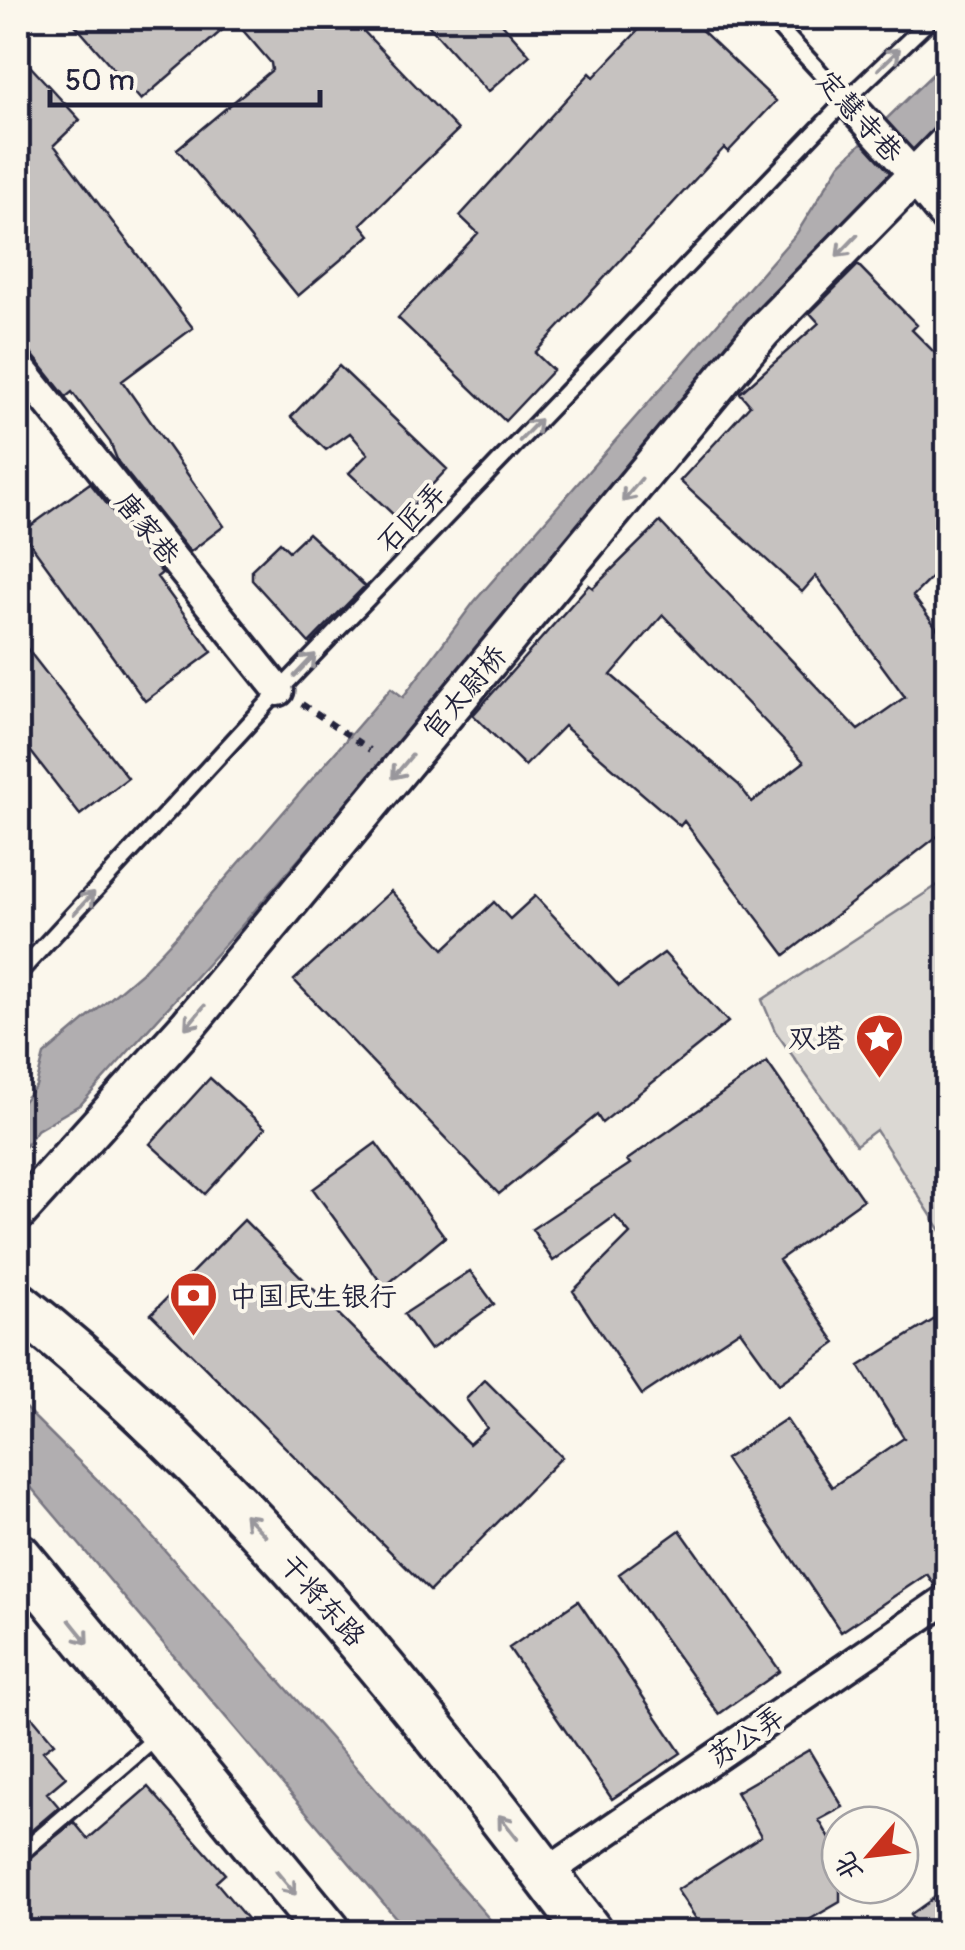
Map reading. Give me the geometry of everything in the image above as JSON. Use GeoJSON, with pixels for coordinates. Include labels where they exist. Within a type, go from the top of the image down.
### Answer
{"type":"FeatureCollection","features":[{"type":"Feature","properties":{"kind":"main road","name":"干将东路"},"geometry":{"type":"LineString","coordinates":[[18,1305],[168,1437],[324,1597],[588,1932]]}},
{"type":"Feature","properties":{"kind":"main road"},"geometry":{"type":"LineString","coordinates":[[18,1556],[328,1932]]}},
{"type":"Feature","properties":{"kind":"street","name":"定慧寺巷"},"geometry":{"type":"LineString","coordinates":[[846,100],[948,216]]}},
{"type":"Feature","properties":{"kind":"street","name":"官太尉桥"},"geometry":{"type":"LineString","coordinates":[[18,1213],[189,1024],[762,332],[909,170],[948,142]]}},
{"type":"Feature","properties":{"kind":"street","name":"唐家巷"},"geometry":{"type":"LineString","coordinates":[[18,365],[280,691]]}},
{"type":"Feature","properties":{"kind":"street","name":"苏公弄"},"geometry":{"type":"LineString","coordinates":[[545,1874],[948,1598]]}},
{"type":"Feature","properties":{"kind":"lane","name":"定慧寺巷"},"geometry":{"type":"LineString","coordinates":[[770,18],[846,100]]}},
{"type":"Feature","properties":{"kind":"lane","name":"石匠弄"},"geometry":{"type":"LineString","coordinates":[[18,974],[280,691],[846,100],[932,18]]}},
{"type":"Feature","properties":{"kind":"lane"},"geometry":{"type":"LineString","coordinates":[[18,1856],[161,1733]]}},
{"type":"Feature","properties":{"kind":"path"},"geometry":{"type":"LineString","coordinates":[[339,726],[376,755]]}},
{"type":"Feature","properties":{"kind":"shaded area"},"geometry":{"type":"Polygon","coordinates":[[[947,60],[947,129],[913,149],[878,187],[237,931],[81,1104],[37,1130],[18,1157],[18,1107],[36,1086],[44,1055],[144,970],[391,688],[403,697],[474,602],[797,233],[840,164],[947,60]]]}},
{"type":"Feature","properties":{"kind":"shaded area","name":"双塔"},"geometry":{"type":"Polygon","coordinates":[[[947,879],[947,1240],[876,1130],[856,1145],[775,1031],[762,1000],[947,879]]]}},
{"type":"Feature","properties":{"kind":"shaded area"},"geometry":{"type":"Polygon","coordinates":[[[18,1401],[139,1521],[501,1932],[408,1932],[18,1472],[18,1401]]]}},
{"type":"Feature","properties":{"kind":"building"},"geometry":{"type":"Polygon","coordinates":[[[69,18],[351,18],[458,130],[361,224],[370,235],[298,296],[177,149],[272,70],[271,63],[234,20],[141,100],[69,18]]]}},
{"type":"Feature","properties":{"kind":"building"},"geometry":{"type":"Polygon","coordinates":[[[422,18],[497,18],[530,55],[488,92],[422,18]]]}},
{"type":"Feature","properties":{"kind":"building"},"geometry":{"type":"Polygon","coordinates":[[[650,18],[689,18],[776,101],[728,152],[724,148],[535,353],[553,370],[505,421],[398,318],[478,233],[460,216],[590,73],[594,77],[650,18]]]}},
{"type":"Feature","properties":{"kind":"building"},"geometry":{"type":"Polygon","coordinates":[[[18,53],[80,120],[54,145],[193,328],[122,381],[224,526],[190,552],[118,462],[110,442],[72,392],[66,397],[32,354],[18,348],[18,53]]]}},
{"type":"Feature","properties":{"kind":"building"},"geometry":{"type":"Polygon","coordinates":[[[858,265],[917,325],[912,330],[948,366],[948,561],[913,596],[948,643],[948,828],[785,955],[684,821],[680,826],[564,726],[525,766],[473,715],[589,585],[593,588],[660,522],[858,730],[905,697],[816,576],[802,592],[680,481],[750,405],[740,393],[819,323],[810,313],[858,265]],[[663,615],[611,675],[739,785],[752,802],[804,762],[663,615]]]}},
{"type":"Feature","properties":{"kind":"building"},"geometry":{"type":"Polygon","coordinates":[[[339,366],[447,469],[399,520],[349,473],[368,454],[350,433],[326,450],[291,417],[339,366]]]}},
{"type":"Feature","properties":{"kind":"building"},"geometry":{"type":"Polygon","coordinates":[[[90,483],[162,573],[157,577],[212,652],[145,701],[22,532],[90,483]]]}},
{"type":"Feature","properties":{"kind":"building"},"geometry":{"type":"Polygon","coordinates":[[[308,533],[365,586],[309,643],[252,580],[252,569],[280,542],[289,551],[308,533]]]}},
{"type":"Feature","properties":{"kind":"building"},"geometry":{"type":"Polygon","coordinates":[[[18,637],[128,778],[80,815],[18,735],[18,637]]]}},
{"type":"Feature","properties":{"kind":"building"},"geometry":{"type":"Polygon","coordinates":[[[391,891],[444,949],[494,902],[510,919],[535,896],[619,986],[664,953],[728,1022],[602,1123],[597,1115],[499,1194],[294,980],[391,891]]]}},
{"type":"Feature","properties":{"kind":"building"},"geometry":{"type":"Polygon","coordinates":[[[767,1062],[863,1200],[779,1260],[836,1343],[779,1384],[740,1330],[642,1395],[573,1291],[630,1234],[615,1216],[553,1261],[532,1229],[630,1164],[627,1160],[767,1062]]]}},
{"type":"Feature","properties":{"kind":"building"},"geometry":{"type":"Polygon","coordinates":[[[210,1078],[265,1128],[205,1194],[150,1144],[210,1078]]]}},
{"type":"Feature","properties":{"kind":"building"},"geometry":{"type":"Polygon","coordinates":[[[376,1143],[445,1237],[384,1287],[313,1189],[376,1143]]]}},
{"type":"Feature","properties":{"kind":"building"},"geometry":{"type":"Polygon","coordinates":[[[244,1220],[469,1444],[487,1428],[466,1399],[485,1380],[562,1457],[430,1591],[151,1314],[244,1220]]]}},
{"type":"Feature","properties":{"kind":"building"},"geometry":{"type":"Polygon","coordinates":[[[470,1271],[494,1304],[430,1350],[404,1314],[470,1271]]]}},
{"type":"Feature","properties":{"kind":"building"},"geometry":{"type":"Polygon","coordinates":[[[948,1311],[948,1581],[935,1586],[927,1574],[841,1632],[725,1459],[786,1419],[832,1487],[904,1438],[859,1366],[948,1311]]]}},
{"type":"Feature","properties":{"kind":"building"},"geometry":{"type":"Polygon","coordinates":[[[680,1530],[780,1671],[719,1714],[619,1574],[680,1530]]]}},
{"type":"Feature","properties":{"kind":"building"},"geometry":{"type":"Polygon","coordinates":[[[578,1601],[681,1753],[612,1799],[509,1648],[578,1601]]]}},
{"type":"Feature","properties":{"kind":"building"},"geometry":{"type":"Polygon","coordinates":[[[18,1700],[54,1743],[43,1751],[66,1777],[47,1793],[59,1807],[18,1842],[18,1700]]]}},
{"type":"Feature","properties":{"kind":"building"},"geometry":{"type":"Polygon","coordinates":[[[809,1750],[842,1805],[820,1805],[820,1905],[835,1905],[788,1932],[705,1932],[677,1890],[761,1836],[736,1792],[809,1750]]]}},
{"type":"Feature","properties":{"kind":"building"},"geometry":{"type":"Polygon","coordinates":[[[148,1787],[225,1874],[216,1882],[258,1932],[18,1932],[18,1866],[74,1822],[88,1839],[148,1787]]]}},
{"type":"Feature","properties":{"kind":"building"},"geometry":{"type":"Polygon","coordinates":[[[948,1888],[948,1932],[923,1932],[910,1915],[948,1888]]]}},
{"type":"Feature","properties":{"kind":"place","name":"双塔"},"geometry":{"type":"Point","coordinates":[879,1080]}},
{"type":"Feature","properties":{"kind":"place","name":"中国民生银行"},"geometry":{"type":"Point","coordinates":[194,1338]}}]}
